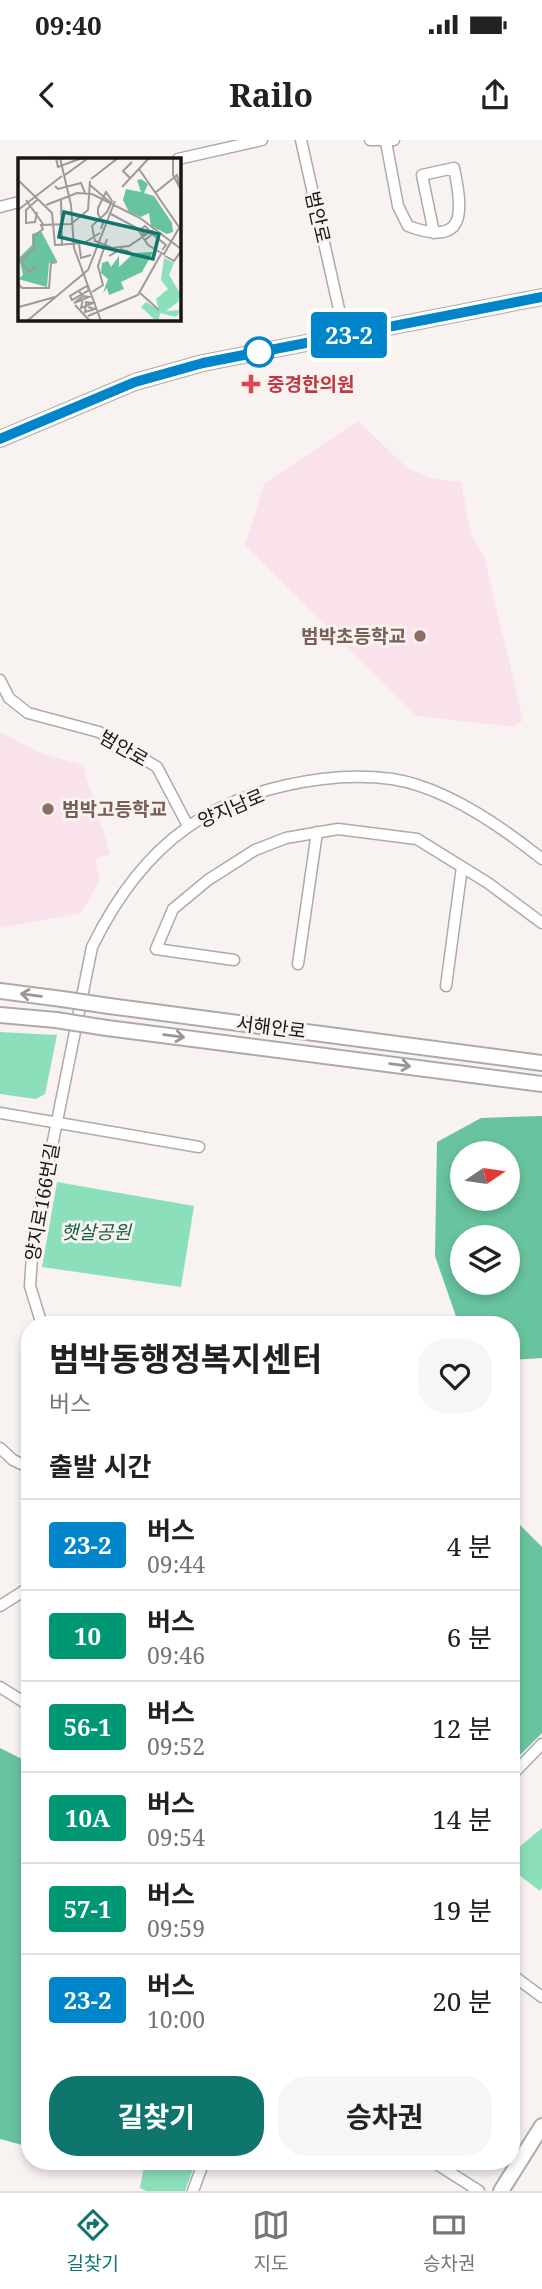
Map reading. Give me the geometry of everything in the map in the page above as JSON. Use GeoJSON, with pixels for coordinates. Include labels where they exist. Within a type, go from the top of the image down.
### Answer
{"type":"FeatureCollection","features":[{"type":"Feature","properties":{"kind":"main road"},"geometry":{"type":"LineString","coordinates":[[0,439],[135,382],[203,363],[542,297]]}},
{"type":"Feature","properties":{"kind":"main road","name":"서해안로"},"geometry":{"type":"LineString","coordinates":[[0,991],[542,1063]]}},
{"type":"Feature","properties":{"kind":"main road","name":"서해안로"},"geometry":{"type":"LineString","coordinates":[[0,1015],[542,1083]]}},
{"type":"Feature","properties":{"kind":"main road"},"geometry":{"type":"LineString","coordinates":[[520,2161],[542,2126]]}},
{"type":"Feature","properties":{"kind":"main road"},"geometry":{"type":"LineString","coordinates":[[501,2191],[514,2170]]}},
{"type":"Feature","properties":{"kind":"street"},"geometry":{"type":"LineString","coordinates":[[180,159],[262,140]]}},
{"type":"Feature","properties":{"kind":"street","name":"범안로"},"geometry":{"type":"LineString","coordinates":[[301,140],[345,336]]}},
{"type":"Feature","properties":{"kind":"street"},"geometry":{"type":"LineString","coordinates":[[370,140],[390,141],[398,206],[408,226],[434,233],[449,230],[460,216],[461,201],[454,168],[422,175],[434,233]]}},
{"type":"Feature","properties":{"kind":"street"},"geometry":{"type":"LineString","coordinates":[[0,207],[18,202]]}},
{"type":"Feature","properties":{"kind":"street","name":"범안로"},"geometry":{"type":"LineString","coordinates":[[0,680],[9,698],[28,713],[99,732],[157,767],[188,826]]}},
{"type":"Feature","properties":{"kind":"street","name":"양지남로"},"geometry":{"type":"LineString","coordinates":[[57,1120],[92,947],[110,910],[138,873],[188,826],[246,797],[303,781],[347,776],[394,779],[440,795],[522,843],[542,859]]}},
{"type":"Feature","properties":{"kind":"street"},"geometry":{"type":"LineString","coordinates":[[234,960],[156,949],[173,909],[208,880],[255,850],[286,838],[338,829],[417,839],[542,923]]}},
{"type":"Feature","properties":{"kind":"street"},"geometry":{"type":"LineString","coordinates":[[298,964],[317,832]]}},
{"type":"Feature","properties":{"kind":"street"},"geometry":{"type":"LineString","coordinates":[[446,986],[462,867]]}},
{"type":"Feature","properties":{"kind":"street"},"geometry":{"type":"LineString","coordinates":[[0,1112],[199,1147]]}},
{"type":"Feature","properties":{"kind":"street","name":"양지로166번길"},"geometry":{"type":"LineString","coordinates":[[39,1316],[30,1286],[30,1265],[57,1120]]}},
{"type":"Feature","properties":{"kind":"street"},"geometry":{"type":"LineString","coordinates":[[0,1448],[21,1464]]}},
{"type":"Feature","properties":{"kind":"street"},"geometry":{"type":"LineString","coordinates":[[0,1606],[21,1593]]}},
{"type":"Feature","properties":{"kind":"street"},"geometry":{"type":"LineString","coordinates":[[0,1687],[21,1700]]}},
{"type":"Feature","properties":{"kind":"street"},"geometry":{"type":"LineString","coordinates":[[520,1767],[542,1744]]}},
{"type":"Feature","properties":{"kind":"street"},"geometry":{"type":"LineString","coordinates":[[520,1981],[542,1997]]}},
{"type":"Feature","properties":{"kind":"street"},"geometry":{"type":"LineString","coordinates":[[193,2191],[201,2170]]}},
{"type":"Feature","properties":{"kind":"street"},"geometry":{"type":"LineString","coordinates":[[446,2170],[479,2191]]}},
{"type":"Feature","properties":{"kind":"shaded area","name":"범박초등학교"},"geometry":{"type":"Polygon","coordinates":[[[358,421],[407,468],[430,478],[461,482],[471,534],[484,556],[523,720],[514,727],[417,716],[245,545],[264,484],[358,421]]]}},
{"type":"Feature","properties":{"kind":"shaded area","name":"범박고등학교"},"geometry":{"type":"Polygon","coordinates":[[[0,732],[43,754],[83,765],[110,854],[95,859],[100,880],[81,913],[0,928],[0,732]]]}},
{"type":"Feature","properties":{"kind":"green space"},"geometry":{"type":"Polygon","coordinates":[[[0,1032],[57,1035],[45,1094],[36,1099],[0,1094],[0,1032]]]}},
{"type":"Feature","properties":{"kind":"green space"},"geometry":{"type":"Polygon","coordinates":[[[542,1116],[542,1358],[520,1359],[520,1316],[456,1316],[435,1256],[437,1142],[481,1118],[542,1116]]]}},
{"type":"Feature","properties":{"kind":"green space","name":"햇살공원"},"geometry":{"type":"Polygon","coordinates":[[[57,1182],[194,1206],[181,1287],[42,1267],[57,1182]]]}},
{"type":"Feature","properties":{"kind":"green space"},"geometry":{"type":"Polygon","coordinates":[[[520,1525],[542,1547],[542,1733],[520,1755],[520,1525]]]}},
{"type":"Feature","properties":{"kind":"green space"},"geometry":{"type":"Polygon","coordinates":[[[0,1748],[21,1758],[21,2145],[0,2139],[0,1748]]]}},
{"type":"Feature","properties":{"kind":"green space"},"geometry":{"type":"Polygon","coordinates":[[[542,1828],[540,1891],[520,1876],[520,1846],[542,1828]]]}},
{"type":"Feature","properties":{"kind":"green space"},"geometry":{"type":"Polygon","coordinates":[[[143,2170],[193,2170],[185,2191],[146,2191],[140,2188],[143,2170]]]}},
{"type":"Feature","properties":{"kind":"bus line","name":"23-2"},"geometry":{"type":"LineString","coordinates":[[0,439],[135,382],[203,363],[542,297]]}},
{"type":"Feature","properties":{"kind":"place","name":"중경한의원"},"geometry":{"type":"Point","coordinates":[251,384]}},
{"type":"Feature","properties":{"kind":"place","name":"범박초등학교"},"geometry":{"type":"Point","coordinates":[420,636]}},
{"type":"Feature","properties":{"kind":"place","name":"범박고등학교"},"geometry":{"type":"Point","coordinates":[48,809]}}]}
